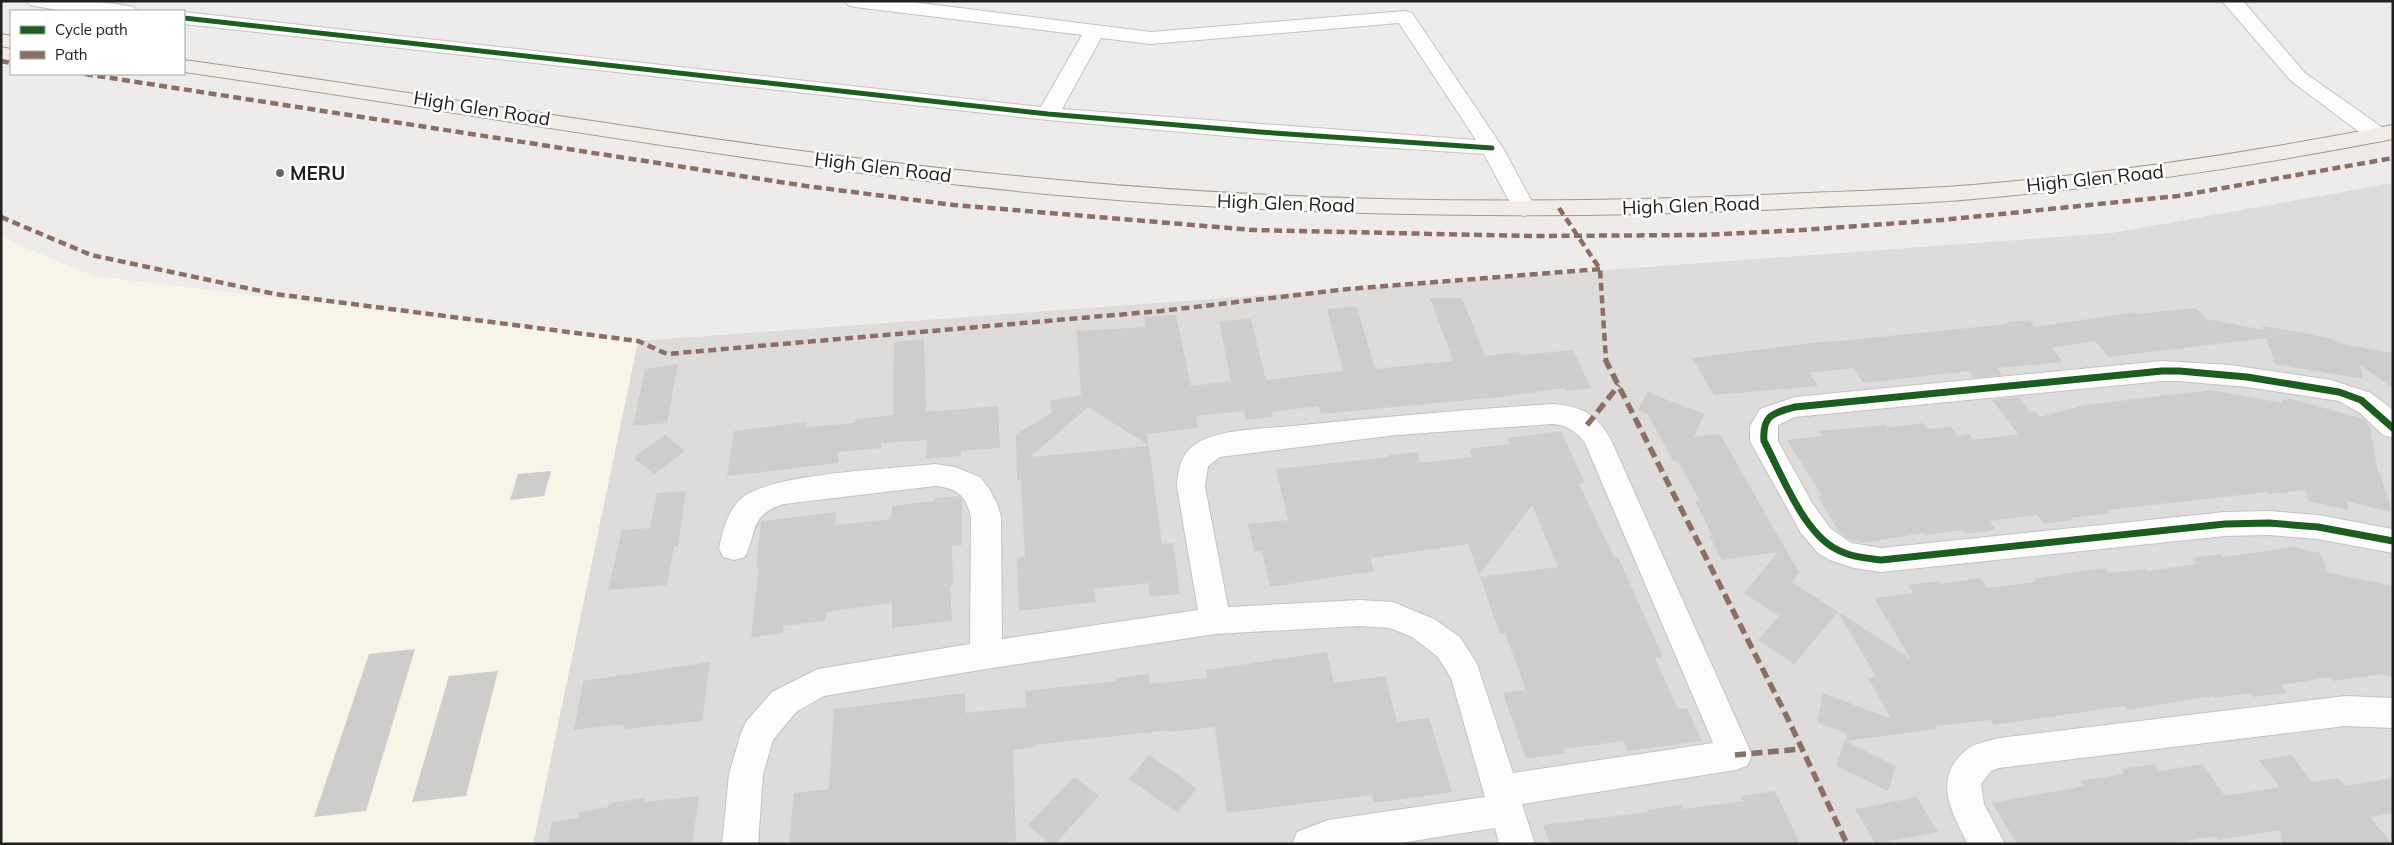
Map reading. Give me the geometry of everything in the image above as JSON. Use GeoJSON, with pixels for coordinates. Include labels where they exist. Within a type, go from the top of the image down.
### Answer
{"type":"FeatureCollection","features":[{"type":"Feature","properties":{"kind":"main road","name":"High Glen Road"},"geometry":{"type":"LineString","coordinates":[[185,66],[828,161],[961,178],[1200,200],[1294,205],[1524,209],[1725,205],[1972,192],[2200,166],[2385,133]]}},
{"type":"Feature","properties":{"kind":"street"},"geometry":{"type":"LineString","coordinates":[[37,1],[118,10]]}},
{"type":"Feature","properties":{"kind":"street"},"geometry":{"type":"LineString","coordinates":[[855,1],[1151,38],[1405,17],[1492,148],[1524,209]]}},
{"type":"Feature","properties":{"kind":"street"},"geometry":{"type":"LineString","coordinates":[[2232,1],[2298,77],[2385,133]]}},
{"type":"Feature","properties":{"kind":"street"},"geometry":{"type":"LineString","coordinates":[[185,18],[1048,114],[1260,132],[1492,148]]}},
{"type":"Feature","properties":{"kind":"street"},"geometry":{"type":"LineString","coordinates":[[1048,114],[1094,32]]}},
{"type":"Feature","properties":{"kind":"street"},"geometry":{"type":"LineString","coordinates":[[2393,428],[2382,416],[2360,400],[2338,391],[2221,373],[2162,371],[1795,407],[1778,411],[1767,417],[1762,429],[1764,441],[1810,524],[1829,546],[1855,557],[1880,560],[2225,524],[2269,522],[2318,527],[2393,541]]}},
{"type":"Feature","properties":{"kind":"street"},"geometry":{"type":"LineString","coordinates":[[1215,621],[1191,487],[1193,467],[1198,457],[1209,450],[1225,445],[1254,441],[1472,418],[1565,415],[1587,425],[1601,449],[1736,755],[1504,800],[1328,837],[1310,844]]}},
{"type":"Feature","properties":{"kind":"street"},"geometry":{"type":"LineString","coordinates":[[734,548],[738,529],[745,512],[757,502],[776,495],[798,490],[935,474],[954,476],[972,485],[983,500],[986,517],[986,655]]}},
{"type":"Feature","properties":{"kind":"street"},"geometry":{"type":"LineString","coordinates":[[740,844],[746,774],[758,733],[784,702],[818,683],[986,655],[1215,621],[1359,613],[1393,615],[1423,628],[1449,647],[1466,674],[1517,844]]}},
{"type":"Feature","properties":{"kind":"street"},"geometry":{"type":"LineString","coordinates":[[1987,844],[1967,807],[1963,780],[1979,760],[1999,753],[2345,711],[2393,713]]}},
{"type":"Feature","properties":{"kind":"shaded area"},"geometry":{"type":"Polygon","coordinates":[[[2393,183],[2393,844],[533,844],[638,341],[2112,233],[2393,183]]]}},
{"type":"Feature","properties":{"kind":"shaded area"},"geometry":{"type":"Polygon","coordinates":[[[1,237],[93,276],[638,341],[533,844],[1,844],[1,237]]]}},
{"type":"Feature","properties":{"kind":"building"},"geometry":{"type":"Polygon","coordinates":[[[1430,298],[1462,298],[1485,356],[1519,352],[1521,355],[1573,350],[1591,388],[1566,391],[1564,388],[1500,397],[1321,414],[1318,406],[1272,412],[1273,417],[1246,420],[1244,411],[1196,416],[1198,428],[1147,434],[1148,445],[1088,407],[1030,457],[1149,446],[1162,544],[1173,543],[1180,594],[1150,597],[1148,583],[1094,589],[1096,602],[1019,611],[1017,558],[1025,557],[1021,480],[1017,480],[1016,434],[1052,413],[1050,401],[1081,395],[1077,331],[1146,327],[1144,317],[1176,315],[1191,386],[1231,381],[1219,321],[1251,319],[1266,380],[1343,371],[1327,309],[1357,307],[1375,369],[1453,361],[1430,298]]]}},
{"type":"Feature","properties":{"kind":"building"},"geometry":{"type":"Polygon","coordinates":[[[2196,308],[2206,319],[2264,330],[2262,326],[2304,333],[2336,340],[2337,343],[2393,353],[2393,388],[2360,365],[2363,379],[2275,364],[2266,338],[2109,357],[2095,341],[2052,348],[2063,362],[1997,368],[2002,375],[1973,378],[1969,371],[1863,383],[1853,368],[1810,373],[1818,386],[1714,395],[1692,358],[1828,341],[2008,324],[2006,322],[2030,320],[2035,327],[2135,312],[2137,314],[2196,308]]]}},
{"type":"Feature","properties":{"kind":"building"},"geometry":{"type":"Polygon","coordinates":[[[924,339],[926,412],[998,406],[1000,448],[961,451],[961,456],[926,459],[927,440],[881,443],[881,448],[838,452],[838,463],[727,476],[734,431],[807,422],[806,427],[854,423],[855,419],[893,415],[894,342],[924,339]]]}},
{"type":"Feature","properties":{"kind":"building"},"geometry":{"type":"Polygon","coordinates":[[[678,364],[667,423],[633,426],[645,369],[678,364]]]}},
{"type":"Feature","properties":{"kind":"building"},"geometry":{"type":"Polygon","coordinates":[[[2210,390],[2283,403],[2282,399],[2288,401],[2287,398],[2364,419],[2370,426],[2378,474],[2380,474],[2392,512],[2346,501],[2349,510],[2309,501],[2305,490],[2269,494],[2268,492],[2107,510],[2110,513],[2044,524],[2037,515],[1990,521],[1996,530],[1966,534],[1963,530],[1926,535],[1924,533],[1862,543],[1852,541],[1839,532],[1818,497],[1822,496],[1787,440],[1822,436],[1819,431],[1886,425],[1887,428],[1923,423],[1928,429],[1951,427],[1958,436],[1969,434],[1973,440],[2018,434],[1992,400],[2019,397],[2030,412],[2035,411],[2039,417],[2086,405],[2210,390]]]}},
{"type":"Feature","properties":{"kind":"building"},"geometry":{"type":"Polygon","coordinates":[[[1647,392],[1704,414],[1694,437],[1720,434],[1799,573],[1792,582],[1911,659],[1874,598],[1913,593],[1908,585],[1939,581],[1941,584],[1980,578],[1987,588],[2036,582],[2034,579],[2104,568],[2108,573],[2146,569],[2147,571],[2197,564],[2192,558],[2221,554],[2223,557],[2293,547],[2320,553],[2328,573],[2393,586],[2393,677],[2381,674],[2333,681],[2330,677],[2281,685],[2287,693],[2253,697],[2250,693],[2215,698],[2213,696],[2127,710],[2124,706],[1994,725],[1991,720],[1936,726],[1937,729],[1845,741],[1896,766],[1888,791],[1836,766],[1847,734],[1817,722],[1823,693],[1891,719],[1868,678],[1876,677],[1838,612],[1794,664],[1758,640],[1779,616],[1744,593],[1778,552],[1722,560],[1695,501],[1700,501],[1678,461],[1673,461],[1648,414],[1638,411],[1647,392]]]}},
{"type":"Feature","properties":{"kind":"building"},"geometry":{"type":"Polygon","coordinates":[[[1561,431],[1585,483],[1579,484],[1614,557],[1618,557],[1663,657],[1655,658],[1678,709],[1687,708],[1702,741],[1628,751],[1624,741],[1564,749],[1565,753],[1526,759],[1503,693],[1526,690],[1505,633],[1500,634],[1480,577],[1558,567],[1532,505],[1479,575],[1468,544],[1370,558],[1374,571],[1270,587],[1262,551],[1254,552],[1248,524],[1288,520],[1276,469],[1390,457],[1389,455],[1417,452],[1420,463],[1472,457],[1469,449],[1510,444],[1507,438],[1561,431]]]}},
{"type":"Feature","properties":{"kind":"building"},"geometry":{"type":"Polygon","coordinates":[[[665,435],[685,451],[654,474],[633,458],[665,435]]]}},
{"type":"Feature","properties":{"kind":"building"},"geometry":{"type":"Polygon","coordinates":[[[551,471],[544,496],[510,500],[518,474],[551,471]]]}},
{"type":"Feature","properties":{"kind":"building"},"geometry":{"type":"Polygon","coordinates":[[[686,491],[678,547],[674,547],[667,585],[608,590],[622,530],[650,528],[657,493],[686,491]]]}},
{"type":"Feature","properties":{"kind":"building"},"geometry":{"type":"Polygon","coordinates":[[[958,496],[962,499],[962,545],[952,546],[953,585],[950,586],[952,621],[892,628],[892,603],[826,612],[825,621],[783,626],[783,633],[751,637],[759,567],[756,568],[761,521],[836,512],[835,525],[891,519],[892,506],[934,501],[934,498],[958,496]]]}},
{"type":"Feature","properties":{"kind":"building"},"geometry":{"type":"Polygon","coordinates":[[[415,649],[366,811],[314,817],[369,654],[415,649]]]}},
{"type":"Feature","properties":{"kind":"building"},"geometry":{"type":"Polygon","coordinates":[[[1327,652],[1334,683],[1385,676],[1397,722],[1429,718],[1452,792],[1374,803],[1372,795],[1227,813],[1215,727],[1168,732],[1170,730],[1034,745],[1036,747],[1013,750],[1016,841],[995,844],[789,844],[794,793],[829,789],[834,709],[965,693],[965,713],[1026,707],[1025,691],[1116,681],[1116,678],[1149,674],[1150,684],[1207,678],[1206,670],[1327,652]]]}},
{"type":"Feature","properties":{"kind":"building"},"geometry":{"type":"Polygon","coordinates":[[[710,662],[702,721],[624,729],[624,724],[574,730],[583,681],[710,662]]]}},
{"type":"Feature","properties":{"kind":"building"},"geometry":{"type":"Polygon","coordinates":[[[498,671],[466,796],[412,802],[449,676],[498,671]]]}},
{"type":"Feature","properties":{"kind":"building"},"geometry":{"type":"Polygon","coordinates":[[[1149,755],[1197,788],[1178,813],[1129,779],[1149,755]]]}},
{"type":"Feature","properties":{"kind":"building"},"geometry":{"type":"Polygon","coordinates":[[[2291,755],[2312,782],[2338,778],[2345,786],[2393,778],[2393,813],[2370,817],[2392,844],[2282,844],[2281,830],[2218,840],[2216,836],[2170,844],[2017,844],[1992,803],[2084,786],[2080,781],[2124,774],[2121,769],[2155,764],[2160,771],[2202,764],[2225,796],[2280,787],[2259,760],[2291,755]]]}},
{"type":"Feature","properties":{"kind":"building"},"geometry":{"type":"Polygon","coordinates":[[[1074,777],[1099,796],[1055,844],[1050,844],[1028,825],[1074,777]]]}},
{"type":"Feature","properties":{"kind":"building"},"geometry":{"type":"Polygon","coordinates":[[[1775,791],[1800,844],[1550,844],[1543,825],[1648,812],[1647,810],[1681,805],[1683,809],[1744,801],[1741,796],[1775,791]]]}},
{"type":"Feature","properties":{"kind":"building"},"geometry":{"type":"Polygon","coordinates":[[[699,796],[692,844],[548,844],[552,822],[579,818],[579,812],[608,807],[609,803],[645,798],[645,802],[699,796]]]}},
{"type":"Feature","properties":{"kind":"building"},"geometry":{"type":"Polygon","coordinates":[[[1917,797],[1938,832],[1875,844],[1855,809],[1917,797]]]}},
{"type":"Feature","properties":{"kind":"marked path"},"geometry":{"type":"LineString","coordinates":[[1,61],[10,63]]}},
{"type":"Feature","properties":{"kind":"marked path"},"geometry":{"type":"LineString","coordinates":[[91,75],[806,186],[954,205],[1253,230],[1530,236],[1703,235],[1802,230],[1941,220],[2178,196],[2393,158]]}},
{"type":"Feature","properties":{"kind":"marked path"},"geometry":{"type":"LineString","coordinates":[[1559,208],[1600,269],[1604,357],[1787,717],[1847,844]]}},
{"type":"Feature","properties":{"kind":"marked path"},"geometry":{"type":"LineString","coordinates":[[1,217],[91,255],[275,294],[638,341],[667,354],[1161,311],[1348,289],[1600,269]]}},
{"type":"Feature","properties":{"kind":"marked path"},"geometry":{"type":"LineString","coordinates":[[1587,425],[1619,385]]}},
{"type":"Feature","properties":{"kind":"marked path"},"geometry":{"type":"LineString","coordinates":[[1735,755],[1802,749]]}},
{"type":"Feature","properties":{"kind":"cycle path"},"geometry":{"type":"LineString","coordinates":[[185,18],[1048,114],[1260,132],[1492,148]]}},
{"type":"Feature","properties":{"kind":"cycle path"},"geometry":{"type":"LineString","coordinates":[[2393,428],[2361,400],[2339,392],[2264,379],[2196,372],[2162,371],[1795,407],[1780,411],[1769,417],[1766,420],[1763,432],[1764,441],[1802,512],[1820,537],[1841,552],[1861,557],[1881,560],[2225,524],[2269,523],[2318,527],[2393,541]]}},
{"type":"Feature","properties":{"kind":"place","name":"MERU"},"geometry":{"type":"Point","coordinates":[280,173]}}]}
